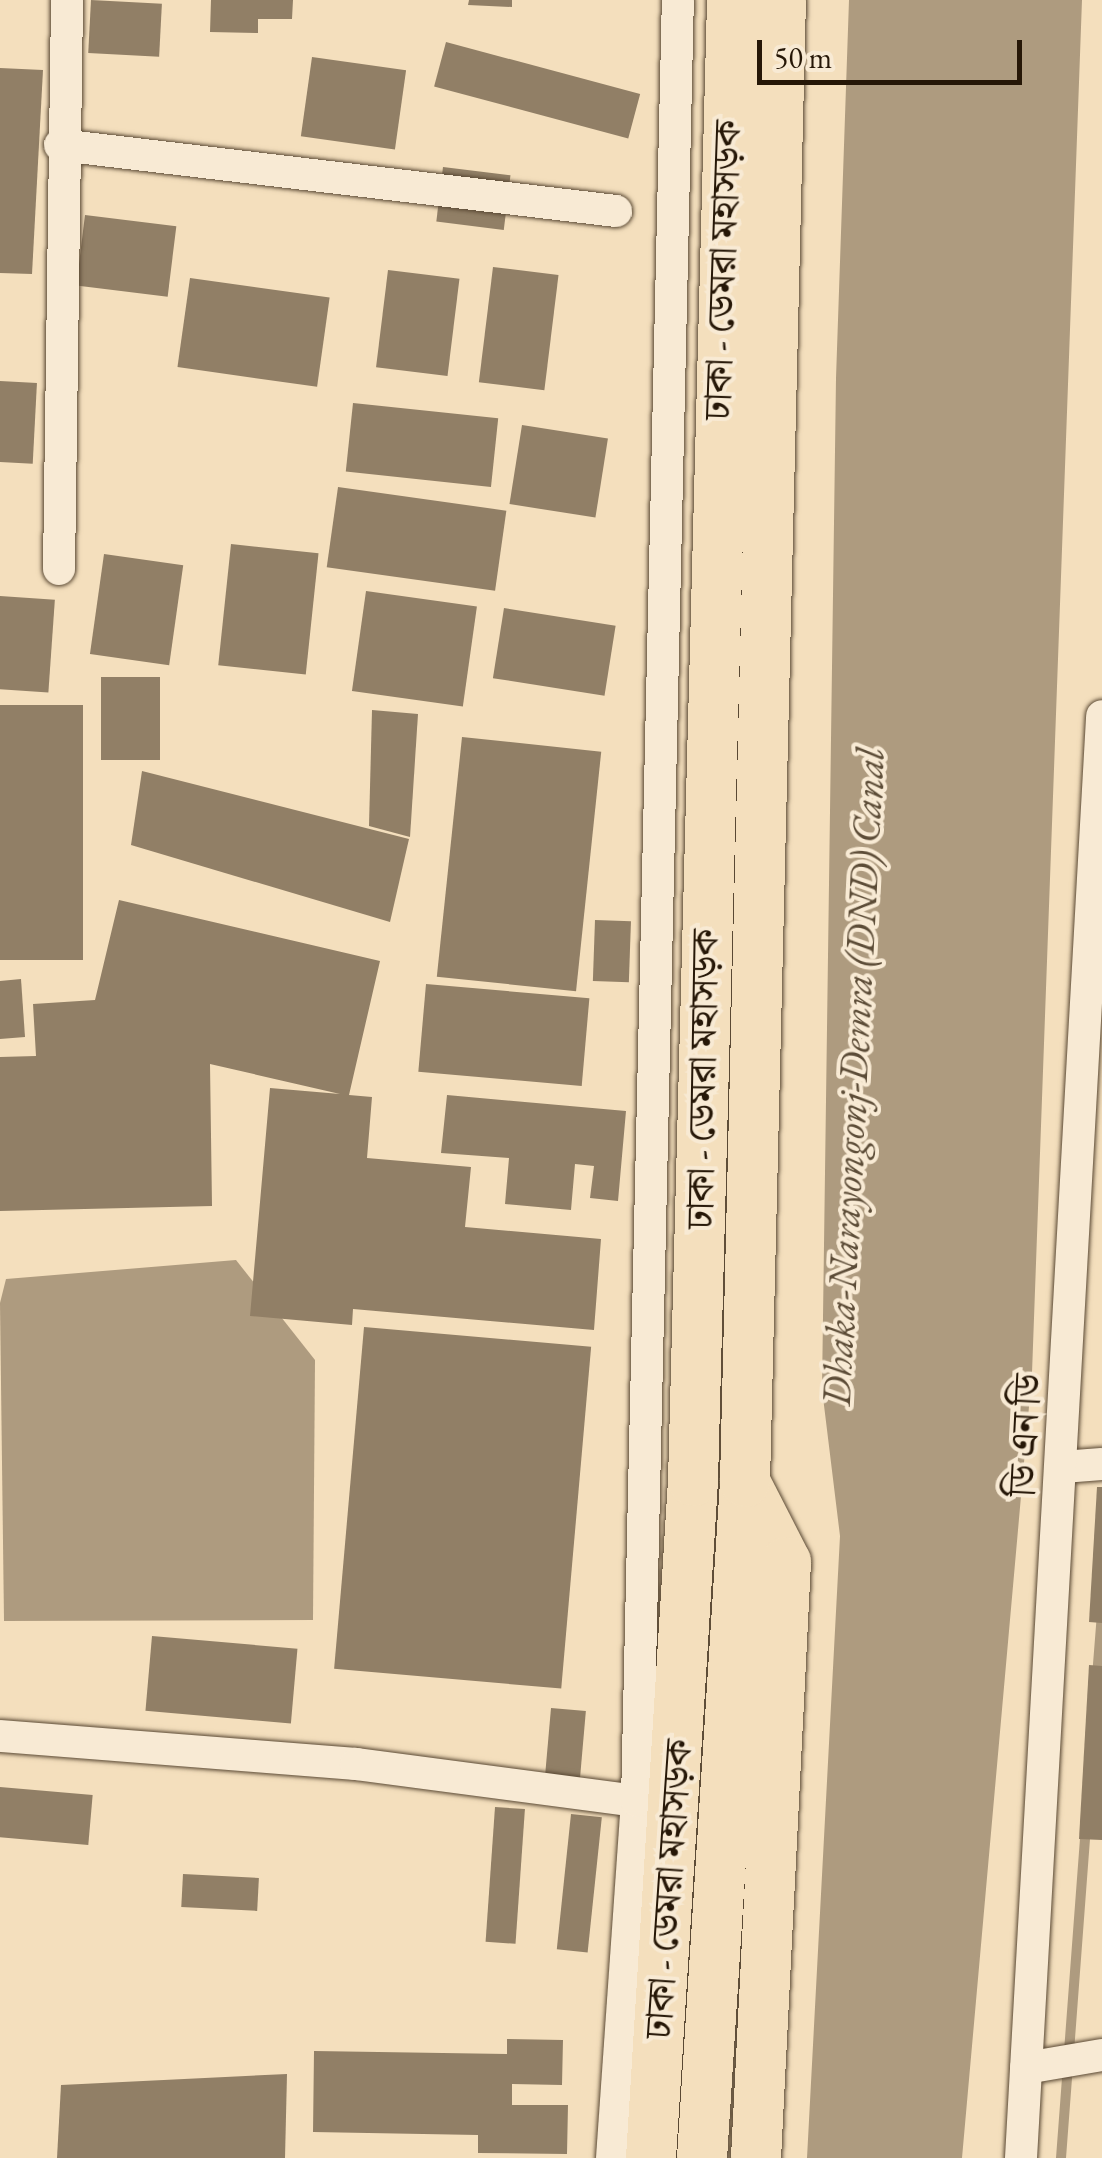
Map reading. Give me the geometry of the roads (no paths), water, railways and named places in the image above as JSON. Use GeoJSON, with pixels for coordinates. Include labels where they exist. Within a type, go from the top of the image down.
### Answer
{"type":"FeatureCollection","features":[{"type":"Feature","properties":{"kind":"main road","name":"ঢাকা - ডেমরা মহাসড়ক"},"geometry":{"type":"LineString","coordinates":[[651,2158],[693,1481],[732,0]]}},
{"type":"Feature","properties":{"kind":"main road","name":"ঢাকা - ডেমরা মহাসড়ক"},"geometry":{"type":"LineString","coordinates":[[702,2158],[744,1482],[781,0]]}},
{"type":"Feature","properties":{"kind":"main road"},"geometry":{"type":"LineString","coordinates":[[744,1482],[786,1562],[756,2158]]}},
{"type":"Feature","properties":{"kind":"street"},"geometry":{"type":"LineString","coordinates":[[59,569],[60,144],[66,0]]}},
{"type":"Feature","properties":{"kind":"street"},"geometry":{"type":"LineString","coordinates":[[612,2158],[637,1801],[678,0]]}},
{"type":"Feature","properties":{"kind":"street"},"geometry":{"type":"LineString","coordinates":[[60,144],[616,211]]}},
{"type":"Feature","properties":{"kind":"street","name":"ডি এন ডি"},"geometry":{"type":"LineString","coordinates":[[1021,2158],[1102,716]]}},
{"type":"Feature","properties":{"kind":"street"},"geometry":{"type":"LineString","coordinates":[[1062,1467],[1102,1464]]}},
{"type":"Feature","properties":{"kind":"street"},"geometry":{"type":"LineString","coordinates":[[0,1736],[356,1764],[637,1801]]}},
{"type":"Feature","properties":{"kind":"street"},"geometry":{"type":"LineString","coordinates":[[1026,2068],[1102,2054]]}},
{"type":"Feature","properties":{"kind":"water","name":"Dhaka-Narayongonj-Demra (DND) Canal"},"geometry":{"type":"Polygon","coordinates":[[[849,0],[1082,0],[1032,1373],[962,2158],[807,2158],[840,1536],[822,1389],[836,378],[849,0]]]}},
{"type":"Feature","properties":{"kind":"water"},"geometry":{"type":"Polygon","coordinates":[[[236,1260],[315,1360],[313,1620],[4,1621],[0,1303],[6,1279],[236,1260]]]}},
{"type":"Feature","properties":{"kind":"waterway"},"geometry":{"type":"LineString","coordinates":[[1097,1677],[1102,1613]]}},
{"type":"Feature","properties":{"kind":"waterway"},"geometry":{"type":"LineString","coordinates":[[1061,2158],[1086,1829]]}}]}
